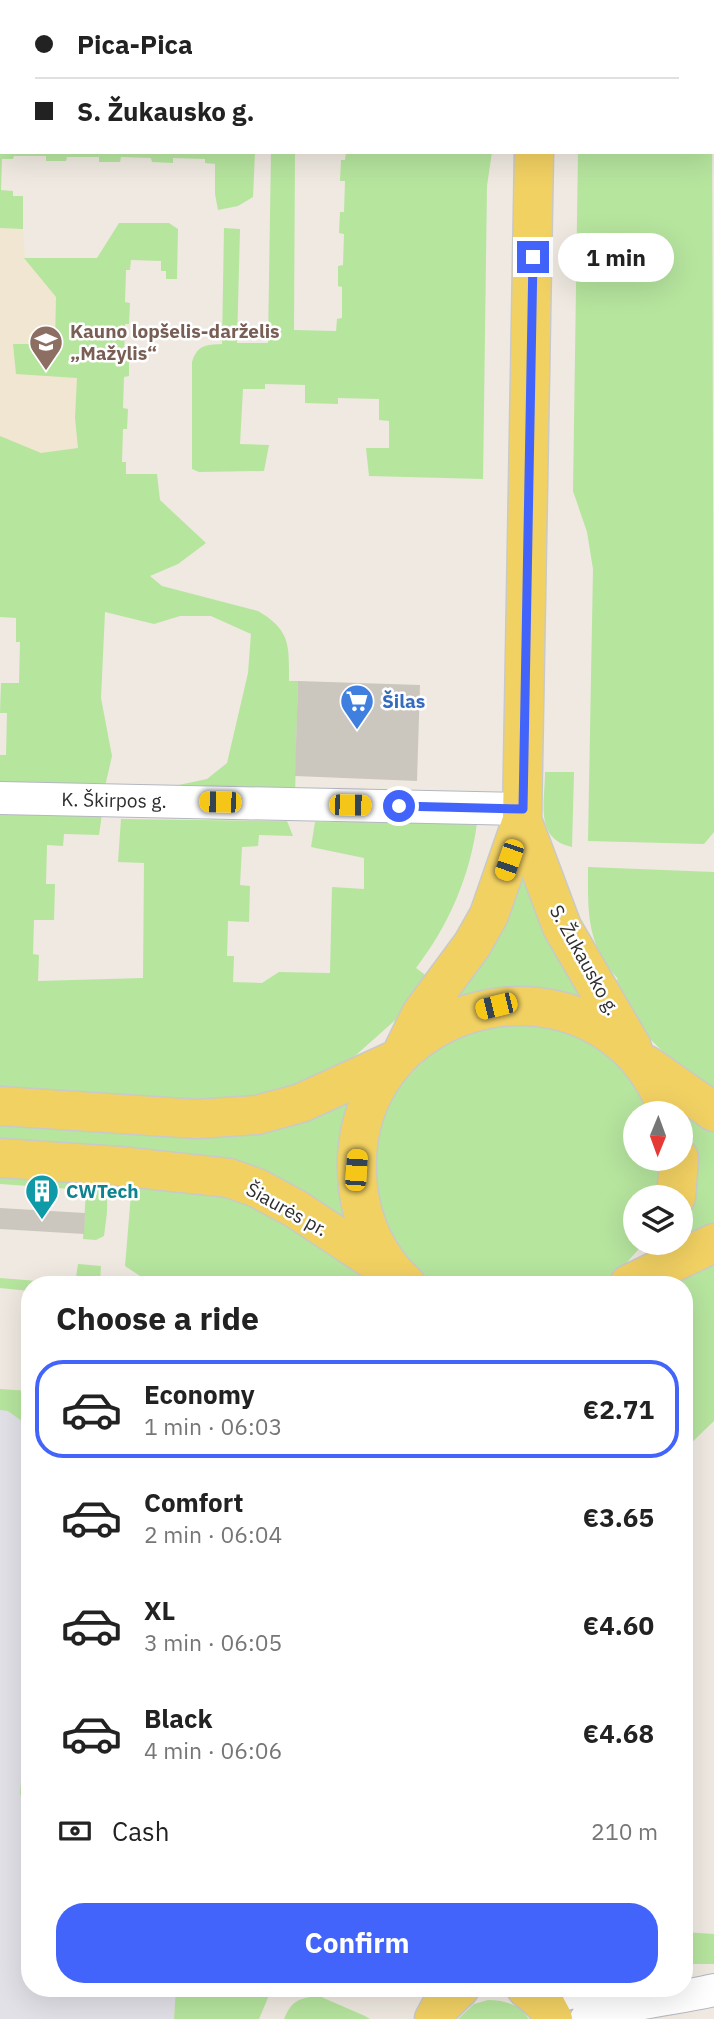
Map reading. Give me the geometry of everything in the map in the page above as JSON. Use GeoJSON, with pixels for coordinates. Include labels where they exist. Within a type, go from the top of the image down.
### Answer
{"type":"FeatureCollection","features":[{"type":"Feature","properties":{"kind":"main road","name":"S. Žukausko g."},"geometry":{"type":"LineString","coordinates":[[398,1276],[377,1248],[359,1200],[356,1170],[358,1140],[366,1111],[421,1014],[472,945],[489,915],[522,814],[534,154]]}},
{"type":"Feature","properties":{"kind":"main road","name":"S. Žukausko g."},"geometry":{"type":"LineString","coordinates":[[522,814],[562,927],[663,1101]]}},
{"type":"Feature","properties":{"kind":"main road"},"geometry":{"type":"LineString","coordinates":[[0,1106],[197,1119],[257,1115],[301,1103],[399,1056],[430,1030],[462,1015],[496,1006],[536,1006],[571,1014],[607,1032],[714,1112]]}},
{"type":"Feature","properties":{"kind":"main road","name":"Šiaurės pr."},"geometry":{"type":"LineString","coordinates":[[0,1158],[119,1166],[229,1178],[257,1188],[296,1209],[395,1276]]}},
{"type":"Feature","properties":{"kind":"main road"},"geometry":{"type":"LineString","coordinates":[[646,1276],[714,1243]]}},
{"type":"Feature","properties":{"kind":"main road"},"geometry":{"type":"LineString","coordinates":[[635,1276],[650,1255]]}},
{"type":"Feature","properties":{"kind":"main road"},"geometry":{"type":"LineString","coordinates":[[434,2019],[441,2006],[450,1997]]}},
{"type":"Feature","properties":{"kind":"street","name":"K. Škirpos g."},"geometry":{"type":"LineString","coordinates":[[0,798],[522,814]]}},
{"type":"Feature","properties":{"kind":"street"},"geometry":{"type":"LineString","coordinates":[[693,1982],[714,1988]]}},
{"type":"Feature","properties":{"kind":"street"},"geometry":{"type":"LineString","coordinates":[[693,1994],[714,1988]]}},
{"type":"Feature","properties":{"kind":"street"},"geometry":{"type":"LineString","coordinates":[[586,2019],[628,2005],[682,1997]]}},
{"type":"Feature","properties":{"kind":"shaded area","name":"Kauno lopšelis-darželis „Mažylis“"},"geometry":{"type":"Polygon","coordinates":[[[0,228],[23,229],[25,258],[97,258],[86,476],[0,456],[0,228]]]}},
{"type":"Feature","properties":{"kind":"shaded area"},"geometry":{"type":"Polygon","coordinates":[[[0,1399],[21,1400],[21,1997],[175,1997],[174,2019],[0,2019],[0,1399]]]}},
{"type":"Feature","properties":{"kind":"green space"},"geometry":{"type":"Polygon","coordinates":[[[0,154],[255,154],[253,197],[238,206],[218,210],[215,164],[205,163],[205,159],[173,158],[173,163],[152,162],[151,158],[121,157],[120,162],[99,162],[99,157],[67,157],[66,161],[46,161],[46,156],[14,156],[13,159],[2,159],[1,190],[13,191],[13,196],[23,196],[23,229],[0,228],[0,154]]]}},
{"type":"Feature","properties":{"kind":"green space"},"geometry":{"type":"Polygon","coordinates":[[[271,154],[295,154],[294,330],[336,331],[337,319],[342,318],[342,287],[338,286],[338,266],[343,265],[344,234],[339,233],[340,212],[344,212],[345,181],[340,181],[341,160],[345,160],[346,154],[492,154],[487,186],[483,479],[369,476],[366,448],[389,448],[389,421],[379,420],[379,399],[338,398],[338,404],[305,403],[305,385],[265,384],[265,389],[243,389],[240,444],[269,445],[264,471],[199,472],[192,469],[192,362],[203,347],[222,344],[224,228],[240,229],[237,343],[268,343],[271,154]]]}},
{"type":"Feature","properties":{"kind":"green space"},"geometry":{"type":"Polygon","coordinates":[[[578,154],[712,154],[714,832],[704,844],[588,841],[593,569],[587,532],[573,491],[578,154]]]}},
{"type":"Feature","properties":{"kind":"green space"},"geometry":{"type":"Polygon","coordinates":[[[119,223],[169,223],[178,229],[177,279],[166,279],[166,271],[161,271],[161,261],[131,260],[130,270],[126,270],[125,302],[130,303],[129,324],[125,324],[124,355],[129,355],[129,376],[124,377],[123,408],[128,409],[127,429],[123,429],[122,462],[126,462],[126,474],[157,474],[160,500],[206,543],[178,564],[150,576],[162,586],[258,611],[282,632],[288,648],[289,681],[298,681],[295,795],[141,793],[207,779],[227,763],[248,673],[251,634],[211,616],[180,616],[154,624],[105,612],[101,698],[112,756],[104,791],[0,787],[0,755],[6,755],[7,713],[0,713],[1,683],[19,683],[20,642],[16,642],[16,618],[0,617],[0,436],[41,453],[78,448],[75,418],[77,378],[16,374],[13,344],[55,344],[56,297],[24,258],[97,258],[119,223]]]}},
{"type":"Feature","properties":{"kind":"green space"},"geometry":{"type":"Polygon","coordinates":[[[545,772],[574,772],[572,847],[560,843],[547,828],[544,818],[545,772]]]}},
{"type":"Feature","properties":{"kind":"green space"},"geometry":{"type":"Polygon","coordinates":[[[0,814],[102,814],[99,835],[64,834],[63,846],[47,845],[46,884],[55,884],[54,920],[34,920],[33,954],[39,955],[38,981],[143,978],[144,863],[118,862],[121,819],[287,821],[293,836],[259,835],[258,846],[242,847],[240,885],[250,886],[249,922],[228,921],[227,956],[234,956],[233,982],[262,983],[279,972],[330,973],[332,887],[364,889],[364,858],[311,847],[315,822],[477,823],[469,862],[456,899],[438,935],[416,968],[428,977],[410,1007],[356,1055],[324,1078],[258,1103],[115,1096],[0,1086],[0,814]]]}},
{"type":"Feature","properties":{"kind":"green space"},"geometry":{"type":"Polygon","coordinates":[[[588,867],[714,872],[714,1097],[643,1031],[608,986],[618,979],[594,940],[589,913],[588,867]]]}},
{"type":"Feature","properties":{"kind":"green space"},"geometry":{"type":"Polygon","coordinates":[[[525,869],[610,1008],[467,997],[447,1002],[525,869]]]}},
{"type":"Feature","properties":{"kind":"green space"},"geometry":{"type":"Polygon","coordinates":[[[486,1023],[561,1027],[617,1059],[646,1101],[623,1101],[623,1171],[662,1171],[661,1185],[623,1185],[623,1255],[633,1255],[615,1276],[421,1276],[412,1269],[388,1236],[375,1197],[377,1127],[390,1095],[446,1038],[486,1023]]]}},
{"type":"Feature","properties":{"kind":"green space"},"geometry":{"type":"Polygon","coordinates":[[[361,1083],[356,1232],[279,1184],[0,1146],[0,1120],[163,1131],[361,1083]]]}},
{"type":"Feature","properties":{"kind":"green space"},"geometry":{"type":"Polygon","coordinates":[[[693,1112],[714,1126],[714,1230],[693,1238],[693,1197],[693,1112]]]}},
{"type":"Feature","properties":{"kind":"green space"},"geometry":{"type":"Polygon","coordinates":[[[0,1172],[97,1179],[107,1197],[104,1236],[96,1240],[83,1239],[86,1190],[0,1184],[0,1172]]]}},
{"type":"Feature","properties":{"kind":"green space"},"geometry":{"type":"Polygon","coordinates":[[[135,1187],[249,1197],[350,1265],[361,1276],[140,1276],[125,1266],[131,1194],[135,1187]]]}},
{"type":"Feature","properties":{"kind":"green space"},"geometry":{"type":"Polygon","coordinates":[[[714,1258],[714,1421],[693,1441],[693,1276],[684,1276],[714,1258]]]}},
{"type":"Feature","properties":{"kind":"green space"},"geometry":{"type":"Polygon","coordinates":[[[78,1264],[101,1266],[100,1276],[76,1276],[78,1264]]]}},
{"type":"Feature","properties":{"kind":"green space"},"geometry":{"type":"Polygon","coordinates":[[[0,1278],[21,1280],[21,1290],[0,1288],[0,1278]]]}},
{"type":"Feature","properties":{"kind":"green space"},"geometry":{"type":"Polygon","coordinates":[[[0,1389],[21,1390],[21,1420],[8,1411],[0,1410],[0,1389]]]}},
{"type":"Feature","properties":{"kind":"green space"},"geometry":{"type":"Polygon","coordinates":[[[693,1933],[714,1934],[714,1964],[693,1964],[693,1933]]]}},
{"type":"Feature","properties":{"kind":"green space"},"geometry":{"type":"Polygon","coordinates":[[[175,1997],[268,1997],[259,2019],[174,2019],[175,1997]]]}},
{"type":"Feature","properties":{"kind":"green space"},"geometry":{"type":"Polygon","coordinates":[[[321,1997],[370,2019],[284,2019],[297,2001],[321,1997]]]}},
{"type":"Feature","properties":{"kind":"green space"},"geometry":{"type":"Polygon","coordinates":[[[488,2000],[511,2004],[529,2019],[458,2019],[474,2004],[488,2000]]]}},
{"type":"Feature","properties":{"kind":"building","name":"Šilas"},"geometry":{"type":"Polygon","coordinates":[[[298,681],[420,685],[417,781],[295,776],[298,681]]]}},
{"type":"Feature","properties":{"kind":"building","name":"CWTech"},"geometry":{"type":"Polygon","coordinates":[[[0,1208],[85,1213],[84,1234],[0,1229],[0,1208]]]}},
{"type":"Feature","properties":{"kind":"place","name":"Kauno lopšelis-darželis „Mažylis“"},"geometry":{"type":"Point","coordinates":[46,372]}},
{"type":"Feature","properties":{"kind":"place","name":"Šilas"},"geometry":{"type":"Point","coordinates":[357,731]}},
{"type":"Feature","properties":{"kind":"place","name":"CWTech"},"geometry":{"type":"Point","coordinates":[42,1221]}},
{"type":"Feature","properties":{"kind":"route"},"geometry":{"type":"LineString","coordinates":[[399,806],[523,809],[533,257]]}}]}
